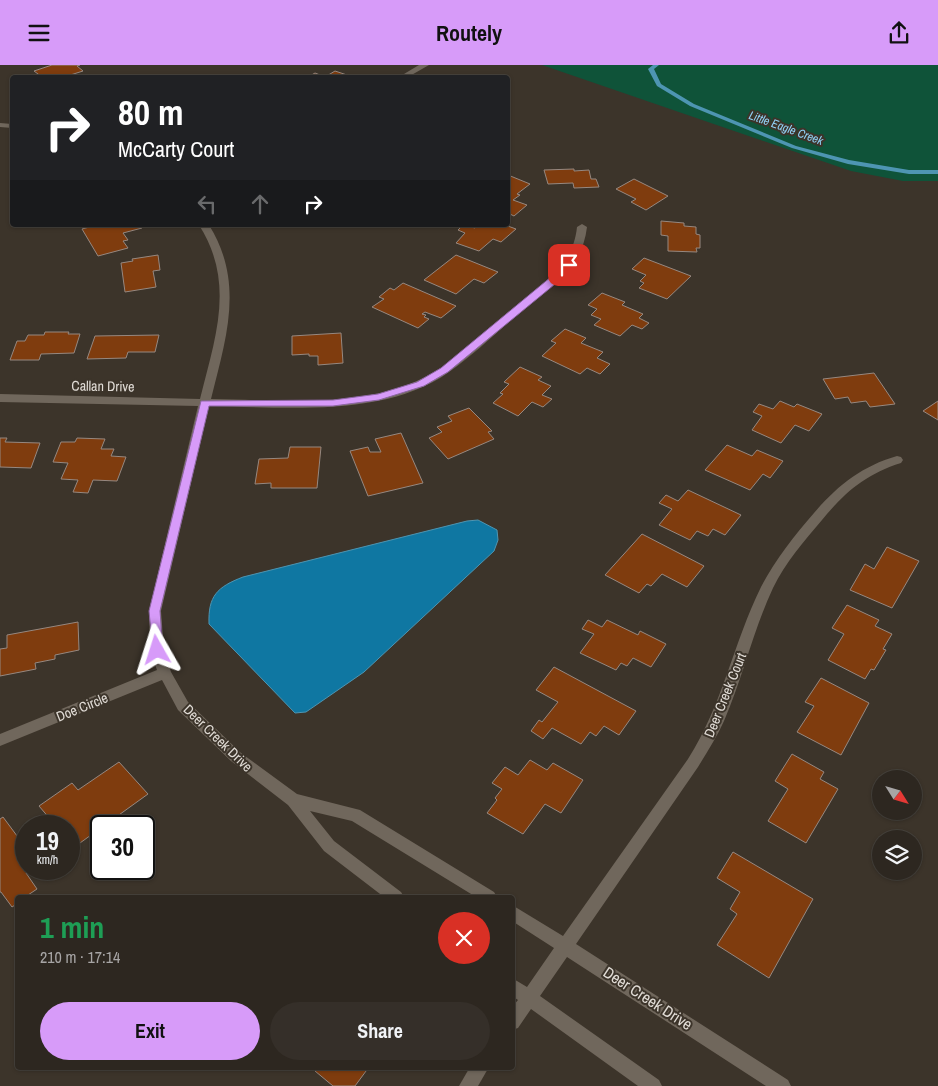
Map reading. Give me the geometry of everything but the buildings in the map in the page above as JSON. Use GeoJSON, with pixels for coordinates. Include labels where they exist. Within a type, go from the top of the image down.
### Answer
{"type":"FeatureCollection","features":[{"type":"Feature","properties":{"kind":"street"},"geometry":{"type":"LineString","coordinates":[[408,75],[425,65]]}},
{"type":"Feature","properties":{"kind":"street","name":"Deer Creek Drive"},"geometry":{"type":"LineString","coordinates":[[205,227],[221,261],[227,289],[222,332],[155,611],[157,650],[164,673],[177,697],[192,717],[236,757],[293,800],[329,846],[393,895]]}},
{"type":"Feature","properties":{"kind":"street","name":"Callan Drive"},"geometry":{"type":"LineString","coordinates":[[0,398],[204,403],[324,403],[379,397],[429,380],[445,370],[557,278],[573,259],[580,244],[582,227]]}},
{"type":"Feature","properties":{"kind":"street","name":"Deer Creek Court"},"geometry":{"type":"LineString","coordinates":[[515,1018],[709,737],[720,714],[760,604],[773,576],[820,515],[845,487],[863,474],[897,460]]}},
{"type":"Feature","properties":{"kind":"street","name":"Doe Circle"},"geometry":{"type":"LineString","coordinates":[[0,740],[164,673]]}},
{"type":"Feature","properties":{"kind":"street","name":"Deer Creek Drive"},"geometry":{"type":"LineString","coordinates":[[293,800],[356,815],[486,895]]}},
{"type":"Feature","properties":{"kind":"street","name":"Deer Creek Drive"},"geometry":{"type":"LineString","coordinates":[[515,914],[782,1086]]}},
{"type":"Feature","properties":{"kind":"street"},"geometry":{"type":"LineString","coordinates":[[515,988],[653,1086]]}},
{"type":"Feature","properties":{"kind":"street"},"geometry":{"type":"LineString","coordinates":[[468,1086],[479,1070]]}},
{"type":"Feature","properties":{"kind":"green space"},"geometry":{"type":"Polygon","coordinates":[[[542,65],[938,65],[938,181],[903,181],[851,171],[542,65]]]}},
{"type":"Feature","properties":{"kind":"water"},"geometry":{"type":"Polygon","coordinates":[[[478,520],[497,530],[498,540],[494,551],[364,672],[306,712],[295,713],[209,624],[212,599],[221,589],[243,577],[467,521],[478,520]]]}},
{"type":"Feature","properties":{"kind":"waterway","name":"Little Eagle Creek"},"geometry":{"type":"LineString","coordinates":[[656,65],[651,69],[659,85],[692,105],[794,147],[848,162],[909,172],[938,172]]}},
{"type":"Feature","properties":{"kind":"route"},"geometry":{"type":"LineString","coordinates":[[157,650],[155,611],[158,592],[204,403],[333,403],[379,397],[420,384],[445,370],[557,278],[569,265]]}}]}
